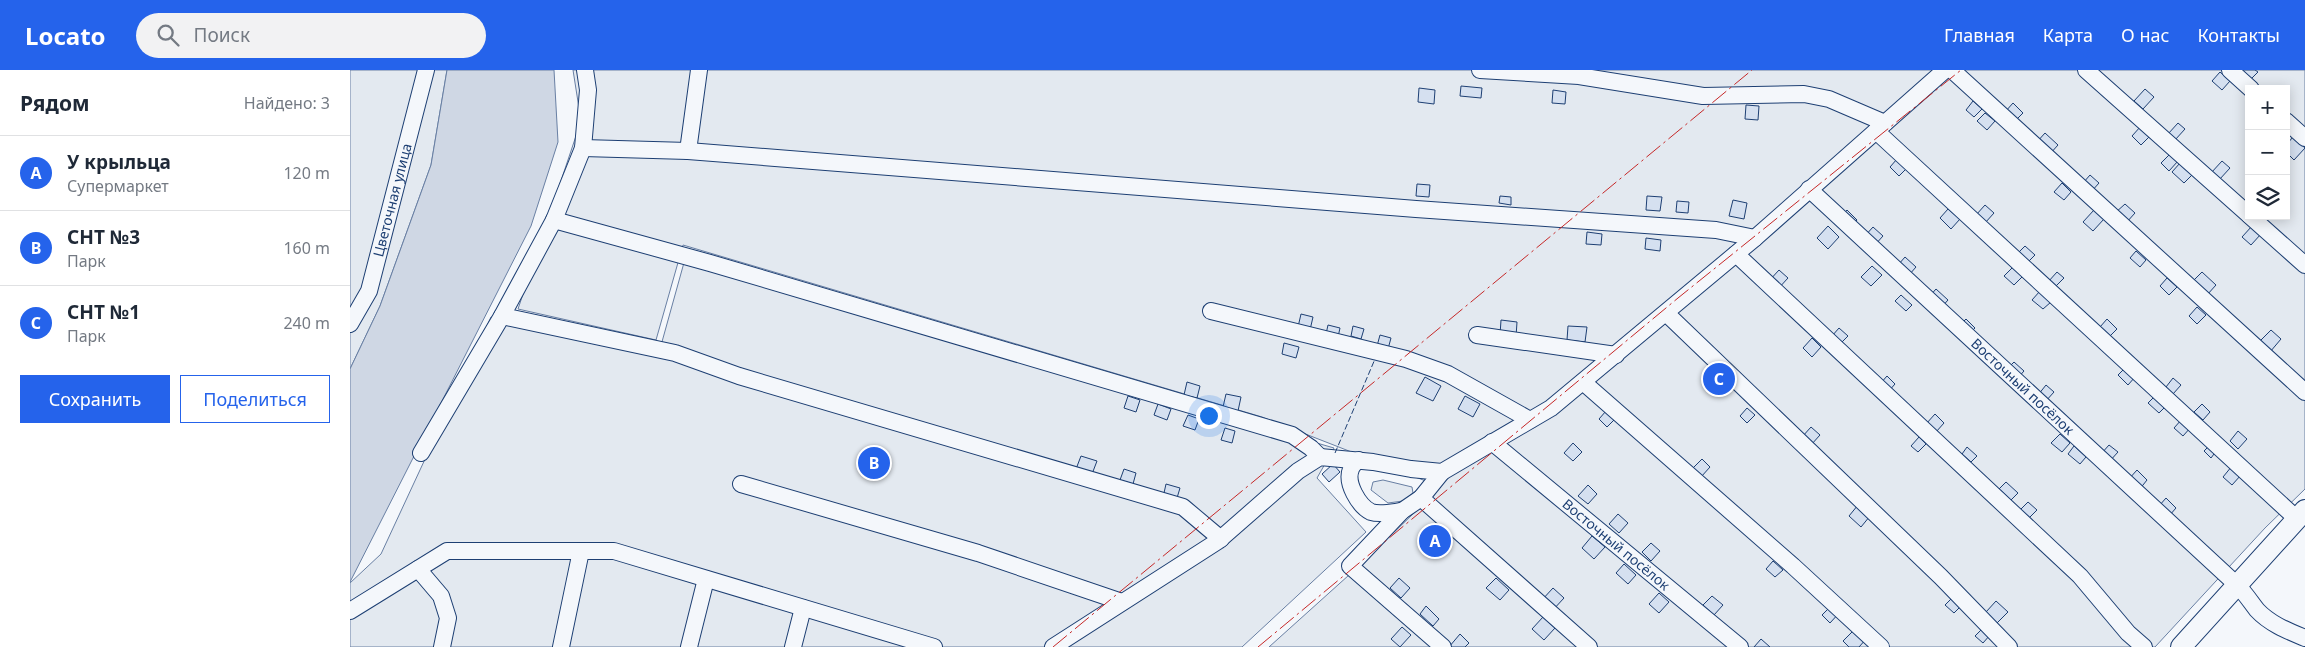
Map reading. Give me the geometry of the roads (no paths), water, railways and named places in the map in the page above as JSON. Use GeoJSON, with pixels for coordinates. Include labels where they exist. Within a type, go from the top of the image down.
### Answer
{"type":"FeatureCollection","features":[{"type":"Feature","properties":{"kind":"main road"},"geometry":{"type":"LineString","coordinates":[[2181,647],[2301,514]]}},
{"type":"Feature","properties":{"kind":"street","name":"Цветочная улица"},"geometry":{"type":"LineString","coordinates":[[350,324],[369,291],[426,70]]}},
{"type":"Feature","properties":{"kind":"street"},"geometry":{"type":"LineString","coordinates":[[422,453],[502,316],[554,220],[583,148],[588,90],[585,70]]}},
{"type":"Feature","properties":{"kind":"street"},"geometry":{"type":"LineString","coordinates":[[688,151],[699,70]]}},
{"type":"Feature","properties":{"kind":"street"},"geometry":{"type":"LineString","coordinates":[[1480,70],[1579,76],[1703,96],[1804,94],[1829,99],[1880,127],[2301,514]]}},
{"type":"Feature","properties":{"kind":"street"},"geometry":{"type":"LineString","coordinates":[[1443,647],[1350,566],[1402,511],[1421,498],[1442,472],[1551,408],[1667,314],[1756,238],[1945,70]]}},
{"type":"Feature","properties":{"kind":"street"},"geometry":{"type":"LineString","coordinates":[[1952,70],[2305,392]]}},
{"type":"Feature","properties":{"kind":"street"},"geometry":{"type":"LineString","coordinates":[[2086,70],[2245,212]]}},
{"type":"Feature","properties":{"kind":"street"},"geometry":{"type":"LineString","coordinates":[[2230,70],[2246,85]]}},
{"type":"Feature","properties":{"kind":"street"},"geometry":{"type":"LineString","coordinates":[[2290,125],[2305,138]]}},
{"type":"Feature","properties":{"kind":"street"},"geometry":{"type":"LineString","coordinates":[[583,148],[688,151],[1416,209],[1716,230],[1756,238]]}},
{"type":"Feature","properties":{"kind":"street","name":"Восточный посёлок"},"geometry":{"type":"LineString","coordinates":[[1809,189],[2237,585],[2257,609],[2273,623],[2305,638]]}},
{"type":"Feature","properties":{"kind":"street"},"geometry":{"type":"LineString","coordinates":[[554,220],[710,262],[1292,435],[1320,457],[1359,460],[1411,470],[1442,472]]}},
{"type":"Feature","properties":{"kind":"street"},"geometry":{"type":"LineString","coordinates":[[2254,220],[2305,265]]}},
{"type":"Feature","properties":{"kind":"street"},"geometry":{"type":"LineString","coordinates":[[1736,254],[2080,576],[2137,646]]}},
{"type":"Feature","properties":{"kind":"street"},"geometry":{"type":"LineString","coordinates":[[1211,311],[1406,360],[1448,374],[1530,420]]}},
{"type":"Feature","properties":{"kind":"street"},"geometry":{"type":"LineString","coordinates":[[1667,314],[1942,577],[2009,647]]}},
{"type":"Feature","properties":{"kind":"street"},"geometry":{"type":"LineString","coordinates":[[502,316],[675,353],[739,376],[1183,507],[1221,539]]}},
{"type":"Feature","properties":{"kind":"street"},"geometry":{"type":"LineString","coordinates":[[1477,335],[1616,355]]}},
{"type":"Feature","properties":{"kind":"street"},"geometry":{"type":"LineString","coordinates":[[1583,382],[1882,647]]}},
{"type":"Feature","properties":{"kind":"street","name":"Восточный посёлок"},"geometry":{"type":"LineString","coordinates":[[1492,442],[1740,647]]}},
{"type":"Feature","properties":{"kind":"street"},"geometry":{"type":"LineString","coordinates":[[1053,647],[1221,539],[1298,471],[1320,457]]}},
{"type":"Feature","properties":{"kind":"street"},"geometry":{"type":"LineString","coordinates":[[1359,460],[1351,468],[1349,478],[1352,488],[1363,506],[1373,512],[1402,511]]}},
{"type":"Feature","properties":{"kind":"street"},"geometry":{"type":"LineString","coordinates":[[741,484],[978,553],[1122,602]]}},
{"type":"Feature","properties":{"kind":"street"},"geometry":{"type":"LineString","coordinates":[[1421,498],[1589,647]]}},
{"type":"Feature","properties":{"kind":"street"},"geometry":{"type":"LineString","coordinates":[[350,611],[447,550],[614,551],[803,608],[892,641],[934,647]]}},
{"type":"Feature","properties":{"kind":"street"},"geometry":{"type":"LineString","coordinates":[[561,647],[581,551]]}},
{"type":"Feature","properties":{"kind":"street"},"geometry":{"type":"LineString","coordinates":[[418,569],[442,596],[448,618],[442,647]]}},
{"type":"Feature","properties":{"kind":"street"},"geometry":{"type":"LineString","coordinates":[[689,647],[706,579]]}},
{"type":"Feature","properties":{"kind":"street"},"geometry":{"type":"LineString","coordinates":[[793,647],[803,608]]}},
{"type":"Feature","properties":{"kind":"place","name":"СНТ №1"},"geometry":{"type":"Point","coordinates":[1719,379]}},
{"type":"Feature","properties":{"kind":"place","name":"СНТ №3"},"geometry":{"type":"Point","coordinates":[874,463]}},
{"type":"Feature","properties":{"kind":"place","name":"У крыльца"},"geometry":{"type":"Point","coordinates":[1435,541]}}]}
